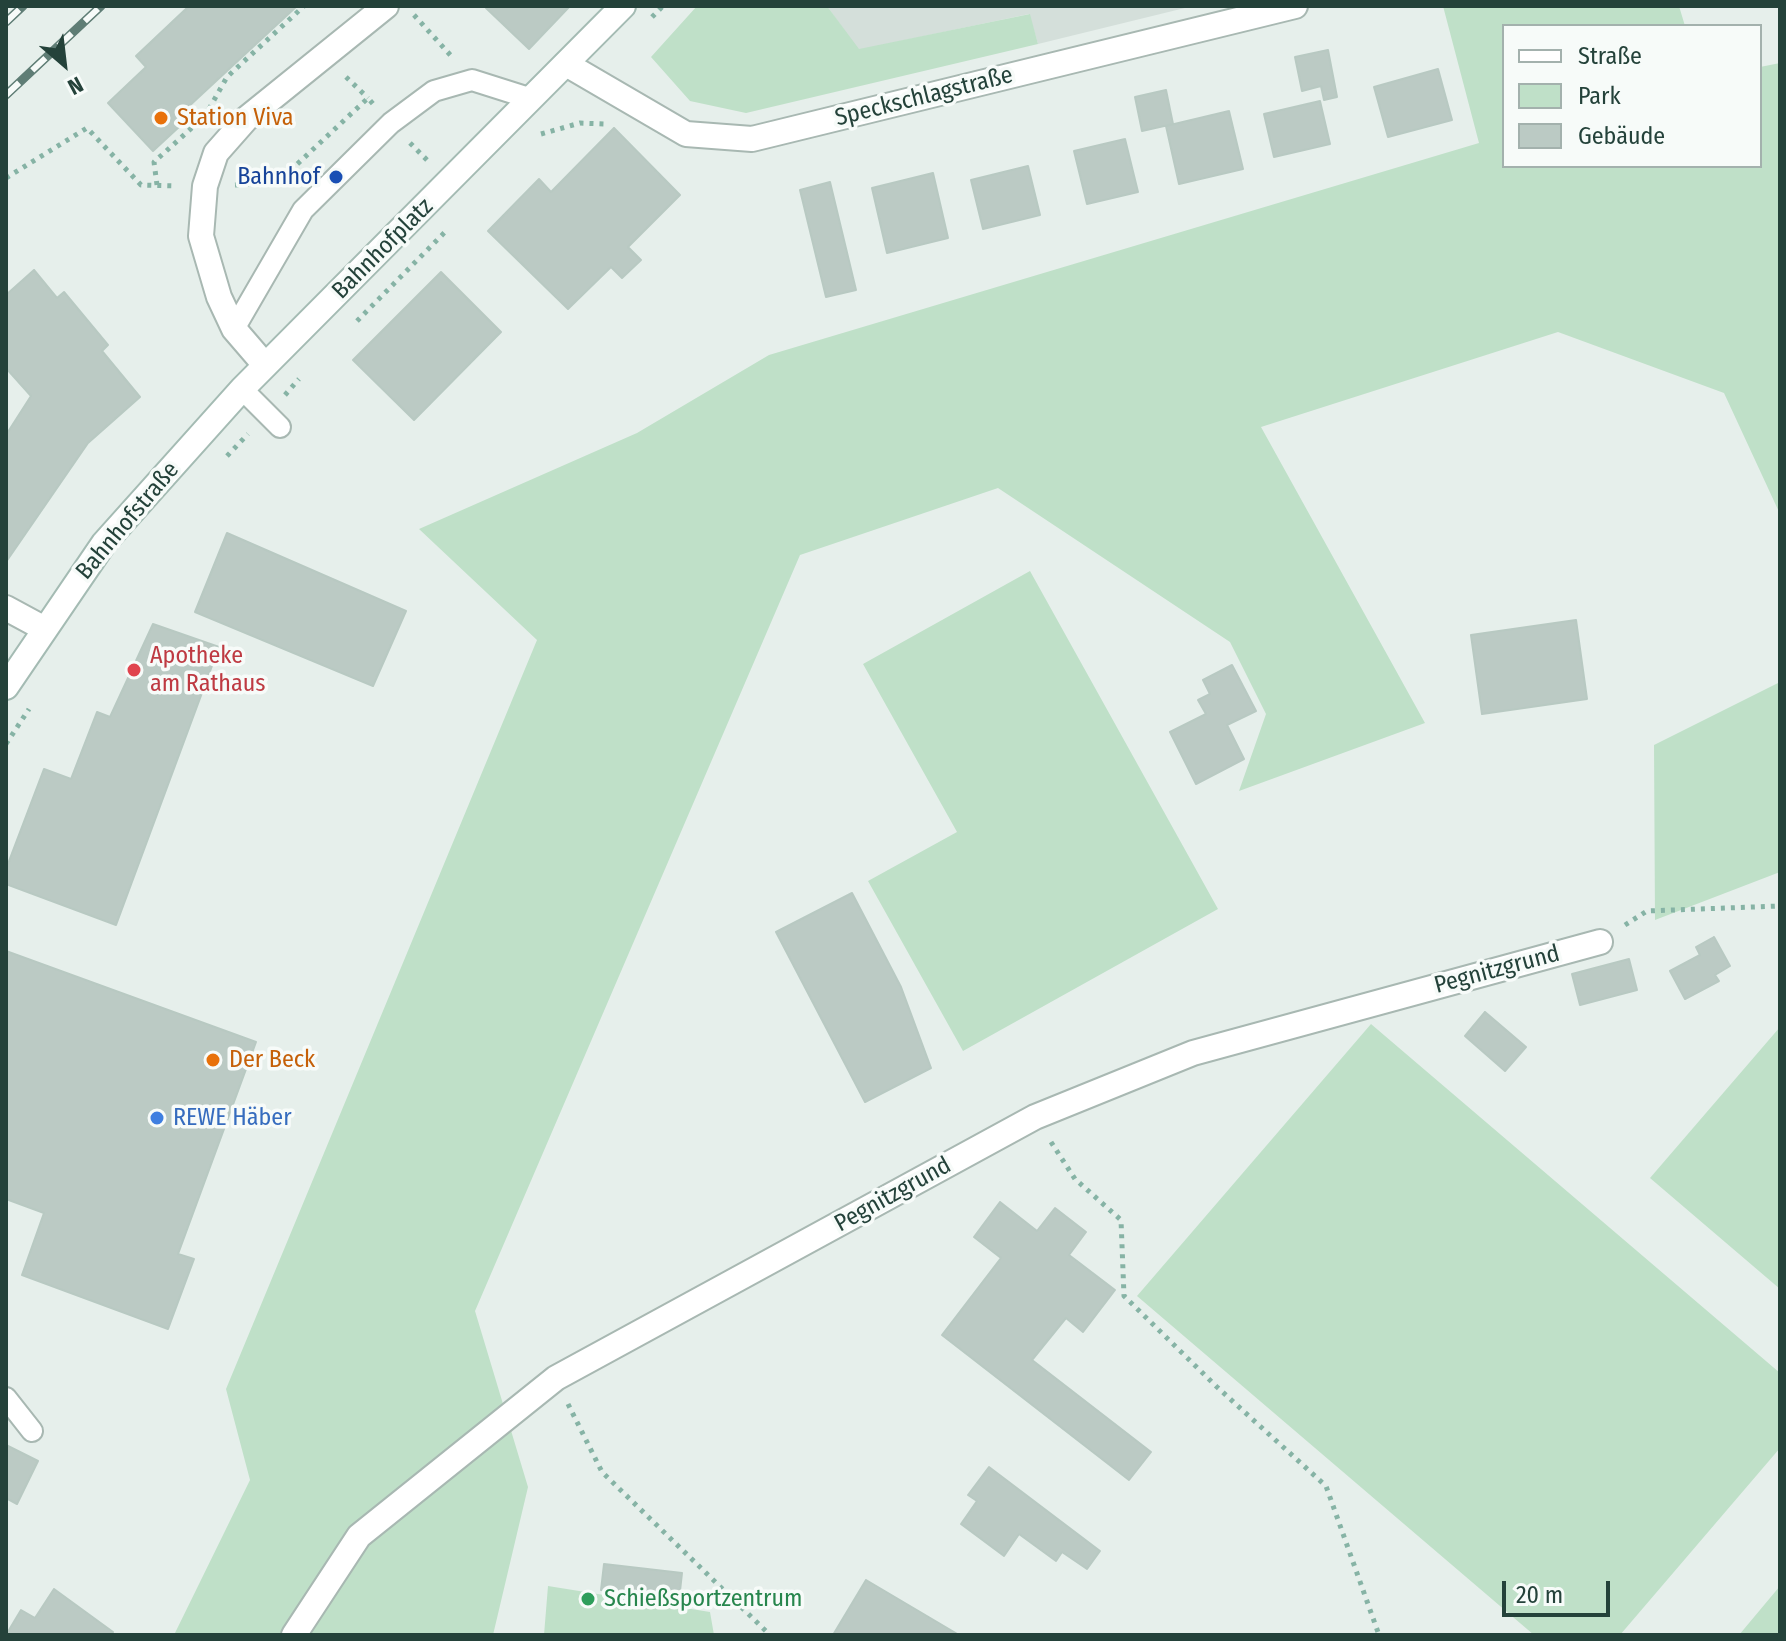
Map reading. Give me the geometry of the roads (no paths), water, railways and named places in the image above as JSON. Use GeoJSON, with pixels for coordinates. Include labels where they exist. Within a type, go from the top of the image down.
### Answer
{"type":"FeatureCollection","features":[{"type":"Feature","properties":{"kind":"street"},"geometry":{"type":"LineString","coordinates":[[265,365],[234,329],[219,297],[201,236],[205,186],[216,153],[246,119],[386,6]]}},
{"type":"Feature","properties":{"kind":"street","name":"Bahnhofplatz"},"geometry":{"type":"LineString","coordinates":[[265,365],[623,6]]}},
{"type":"Feature","properties":{"kind":"street","name":"Speckschlagstraße"},"geometry":{"type":"LineString","coordinates":[[566,64],[686,134],[752,139],[1295,6]]}},
{"type":"Feature","properties":{"kind":"street","name":"Bahnhofstraße"},"geometry":{"type":"LineString","coordinates":[[6,687],[43,628],[104,543],[265,365]]}},
{"type":"Feature","properties":{"kind":"street"},"geometry":{"type":"LineString","coordinates":[[6,608],[43,628]]}},
{"type":"Feature","properties":{"kind":"street","name":"Pegnitzgrund"},"geometry":{"type":"LineString","coordinates":[[294,1635],[359,1536],[556,1378],[1035,1117],[1193,1053],[1600,942]]}},
{"type":"Feature","properties":{"kind":"lane"},"geometry":{"type":"LineString","coordinates":[[234,329],[303,210],[391,123],[434,91],[472,80],[532,99]]}},
{"type":"Feature","properties":{"kind":"lane"},"geometry":{"type":"LineString","coordinates":[[242,389],[273,421]]}},
{"type":"Feature","properties":{"kind":"lane"},"geometry":{"type":"LineString","coordinates":[[6,1398],[32,1431]]}},
{"type":"Feature","properties":{"kind":"railway"},"geometry":{"type":"LineString","coordinates":[[6,22],[23,6]]}},
{"type":"Feature","properties":{"kind":"railway"},"geometry":{"type":"LineString","coordinates":[[6,95],[101,6]]}},
{"type":"Feature","properties":{"kind":"place","name":"Station Viva"},"geometry":{"type":"Point","coordinates":[161,118]}},
{"type":"Feature","properties":{"kind":"place","name":"Bahnhof"},"geometry":{"type":"Point","coordinates":[336,177]}},
{"type":"Feature","properties":{"kind":"place","name":"Apotheke am Rathaus"},"geometry":{"type":"Point","coordinates":[134,670]}},
{"type":"Feature","properties":{"kind":"place","name":"Der Beck"},"geometry":{"type":"Point","coordinates":[213,1060]}},
{"type":"Feature","properties":{"kind":"place","name":"REWE Häber"},"geometry":{"type":"Point","coordinates":[157,1118]}},
{"type":"Feature","properties":{"kind":"place","name":"Schießsportzentrum"},"geometry":{"type":"Point","coordinates":[588,1599]}}]}
